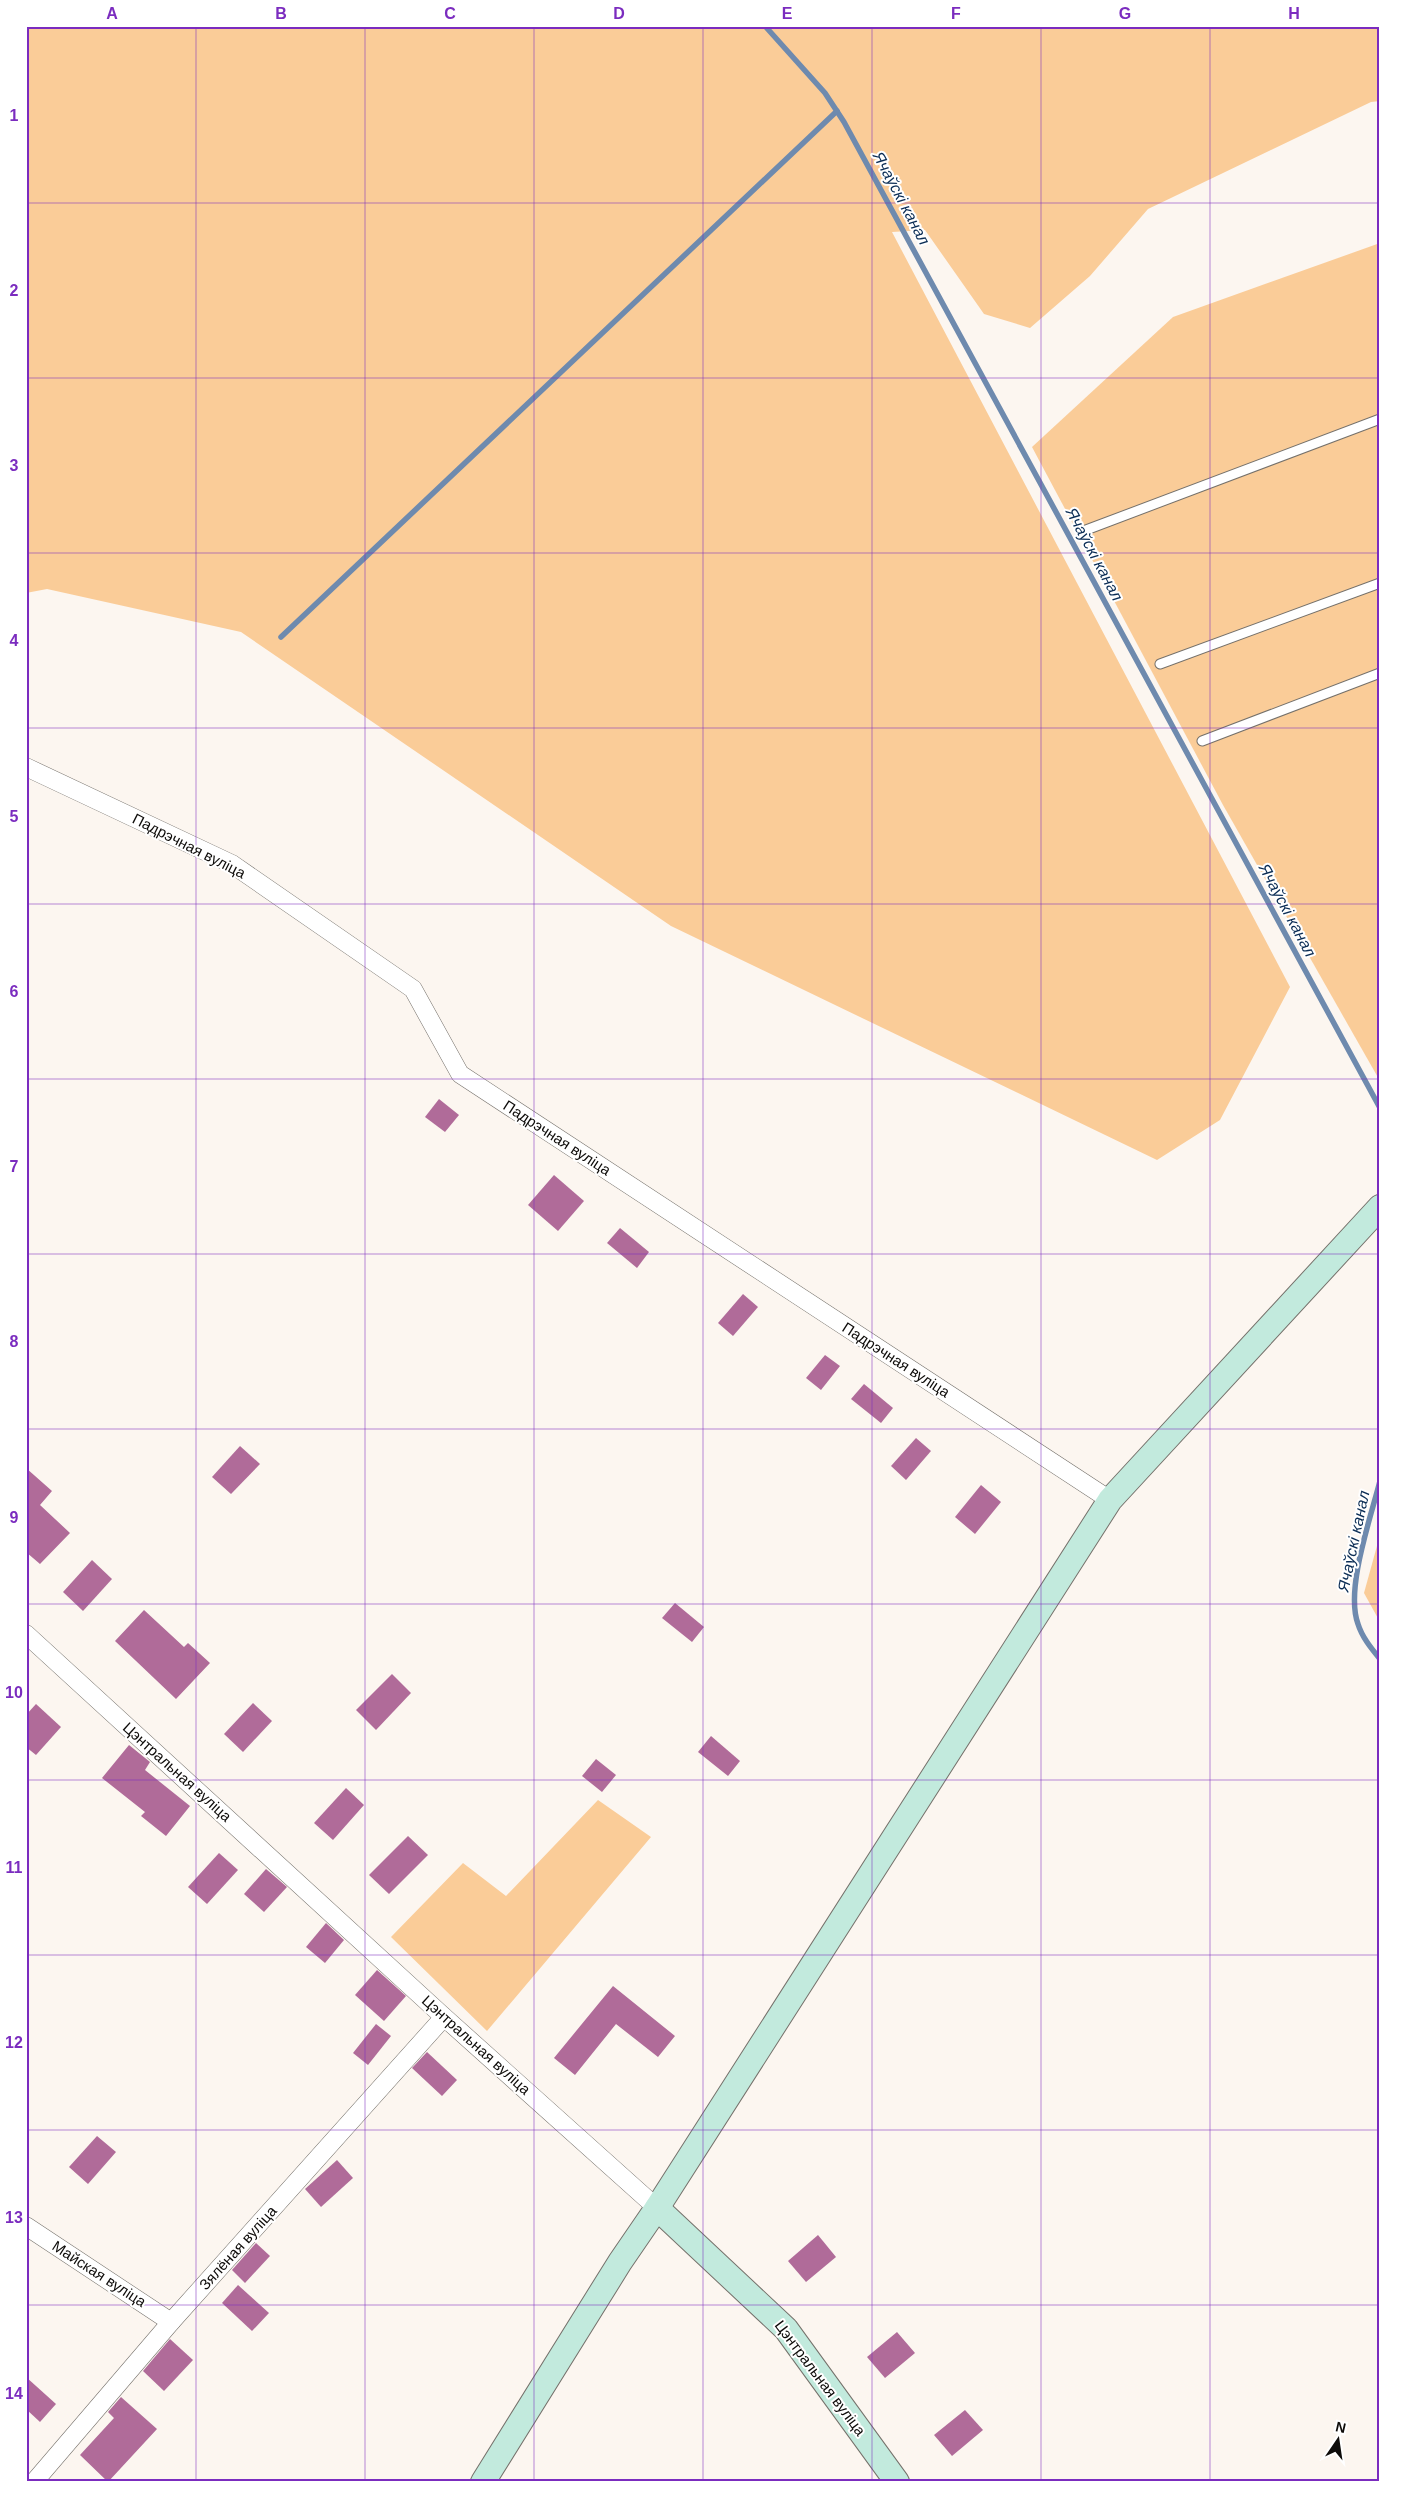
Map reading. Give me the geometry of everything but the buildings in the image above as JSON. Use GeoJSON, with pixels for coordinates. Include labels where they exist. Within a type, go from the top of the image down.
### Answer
{"type":"FeatureCollection","features":[{"type":"Feature","properties":{"kind":"main road"},"geometry":{"type":"LineString","coordinates":[[483,2482],[620,2262],[657,2208],[1110,1500],[1380,1207]]}},
{"type":"Feature","properties":{"kind":"main road","name":"Цэнтральная вуліца"},"geometry":{"type":"LineString","coordinates":[[657,2208],[786,2330],[897,2482]]}},
{"type":"Feature","properties":{"kind":"street","name":"Падрэчная вуліца"},"geometry":{"type":"LineString","coordinates":[[26,767],[232,864],[413,989],[460,1074],[1110,1500]]}},
{"type":"Feature","properties":{"kind":"street","name":"Цэнтральная вуліца"},"geometry":{"type":"LineString","coordinates":[[26,1634],[444,2017],[657,2208]]}},
{"type":"Feature","properties":{"kind":"street","name":"Зялёная вуліца"},"geometry":{"type":"LineString","coordinates":[[34,2482],[171,2322],[444,2017]]}},
{"type":"Feature","properties":{"kind":"street","name":"Майская вуліца"},"geometry":{"type":"LineString","coordinates":[[26,2226],[171,2322]]}},
{"type":"Feature","properties":{"kind":"lane"},"geometry":{"type":"LineString","coordinates":[[1086,530],[1380,419]]}},
{"type":"Feature","properties":{"kind":"lane"},"geometry":{"type":"LineString","coordinates":[[1160,664],[1380,583]]}},
{"type":"Feature","properties":{"kind":"lane"},"geometry":{"type":"LineString","coordinates":[[1202,741],[1380,673]]}},
{"type":"Feature","properties":{"kind":"shaded area"},"geometry":{"type":"Polygon","coordinates":[[[26,26],[1380,26],[1380,101],[1371,102],[1148,209],[1090,276],[1030,328],[984,314],[925,230],[892,232],[1290,987],[1220,1120],[1157,1160],[671,926],[241,632],[47,589],[26,593],[26,26]]]}},
{"type":"Feature","properties":{"kind":"shaded area"},"geometry":{"type":"Polygon","coordinates":[[[1380,243],[1380,1081],[1223,805],[1032,447],[1173,317],[1380,243]]]}},
{"type":"Feature","properties":{"kind":"shaded area"},"geometry":{"type":"Polygon","coordinates":[[[1380,1535],[1380,1622],[1364,1593],[1380,1535]]]}},
{"type":"Feature","properties":{"kind":"shaded area"},"geometry":{"type":"Polygon","coordinates":[[[598,1800],[651,1837],[487,2031],[391,1937],[463,1863],[506,1896],[598,1800]]]}},
{"type":"Feature","properties":{"kind":"waterway","name":"Ячаўскі канал"},"geometry":{"type":"LineString","coordinates":[[765,26],[825,93],[844,122],[1380,1108]]}},
{"type":"Feature","properties":{"kind":"waterway"},"geometry":{"type":"LineString","coordinates":[[281,637],[837,111]]}},
{"type":"Feature","properties":{"kind":"waterway","name":"Ячаўскі канал"},"geometry":{"type":"LineString","coordinates":[[1380,1481],[1361,1553],[1355,1592],[1355,1609],[1358,1624],[1367,1642],[1380,1659]]}}]}
